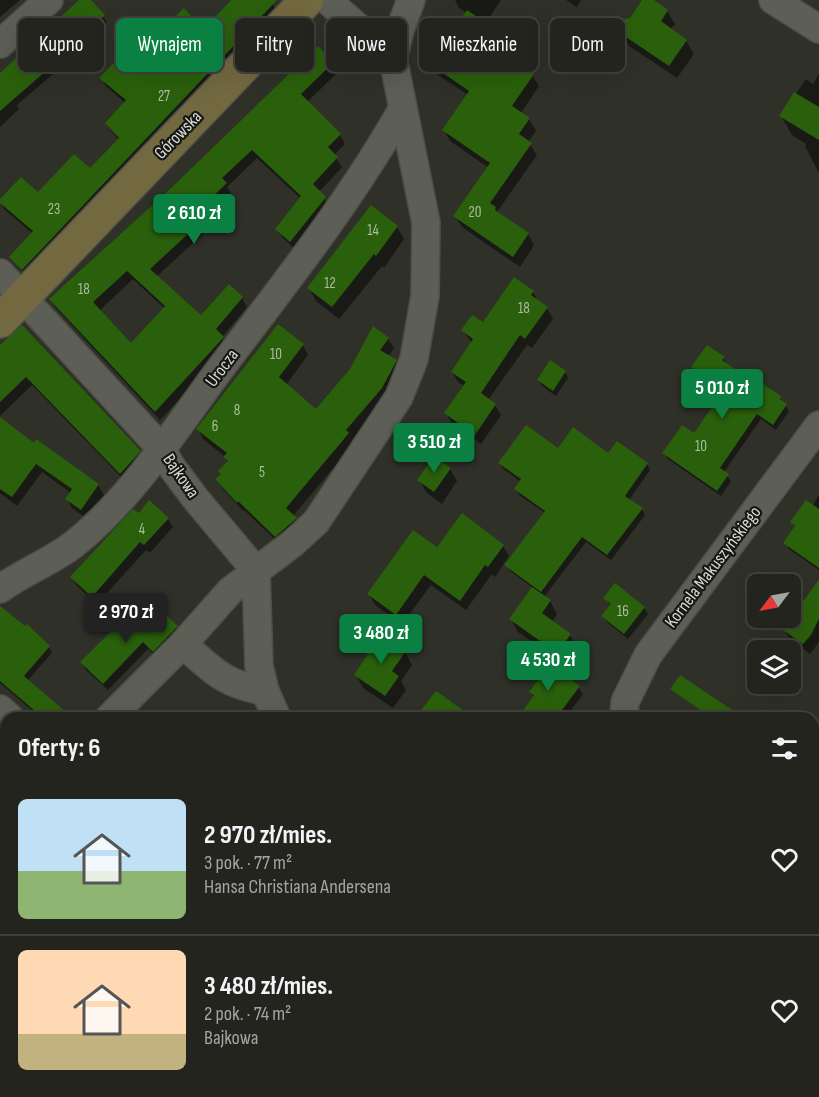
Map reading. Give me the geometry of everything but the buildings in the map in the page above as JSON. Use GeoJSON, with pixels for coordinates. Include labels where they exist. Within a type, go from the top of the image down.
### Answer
{"type":"FeatureCollection","features":[{"type":"Feature","properties":{"kind":"street"},"geometry":{"type":"LineString","coordinates":[[0,44],[49,0]]}},
{"type":"Feature","properties":{"kind":"street","name":"Górowska"},"geometry":{"type":"LineString","coordinates":[[0,321],[306,0]]}},
{"type":"Feature","properties":{"kind":"street"},"geometry":{"type":"LineString","coordinates":[[327,0],[347,18]]}},
{"type":"Feature","properties":{"kind":"street"},"geometry":{"type":"LineString","coordinates":[[404,18],[411,0]]}},
{"type":"Feature","properties":{"kind":"street"},"geometry":{"type":"LineString","coordinates":[[773,0],[819,29]]}},
{"type":"Feature","properties":{"kind":"street"},"geometry":{"type":"LineString","coordinates":[[115,712],[183,644],[231,591],[293,543],[316,522],[399,397],[414,359],[426,296],[426,223],[396,72]]}},
{"type":"Feature","properties":{"kind":"street","name":"Urocza"},"geometry":{"type":"LineString","coordinates":[[0,589],[73,544],[125,492],[161,448],[326,229],[379,152],[403,108]]}},
{"type":"Feature","properties":{"kind":"street","name":"Bajkowa"},"geometry":{"type":"LineString","coordinates":[[0,273],[161,448],[171,466],[195,498],[256,571]]}},
{"type":"Feature","properties":{"kind":"street","name":"Kornela Makuszyńskiego"},"geometry":{"type":"LineString","coordinates":[[625,712],[626,702],[648,655],[819,424]]}},
{"type":"Feature","properties":{"kind":"street"},"geometry":{"type":"LineString","coordinates":[[256,571],[259,666],[265,691],[274,712]]}},
{"type":"Feature","properties":{"kind":"street"},"geometry":{"type":"LineString","coordinates":[[183,644],[219,676],[243,687],[265,691]]}}]}
